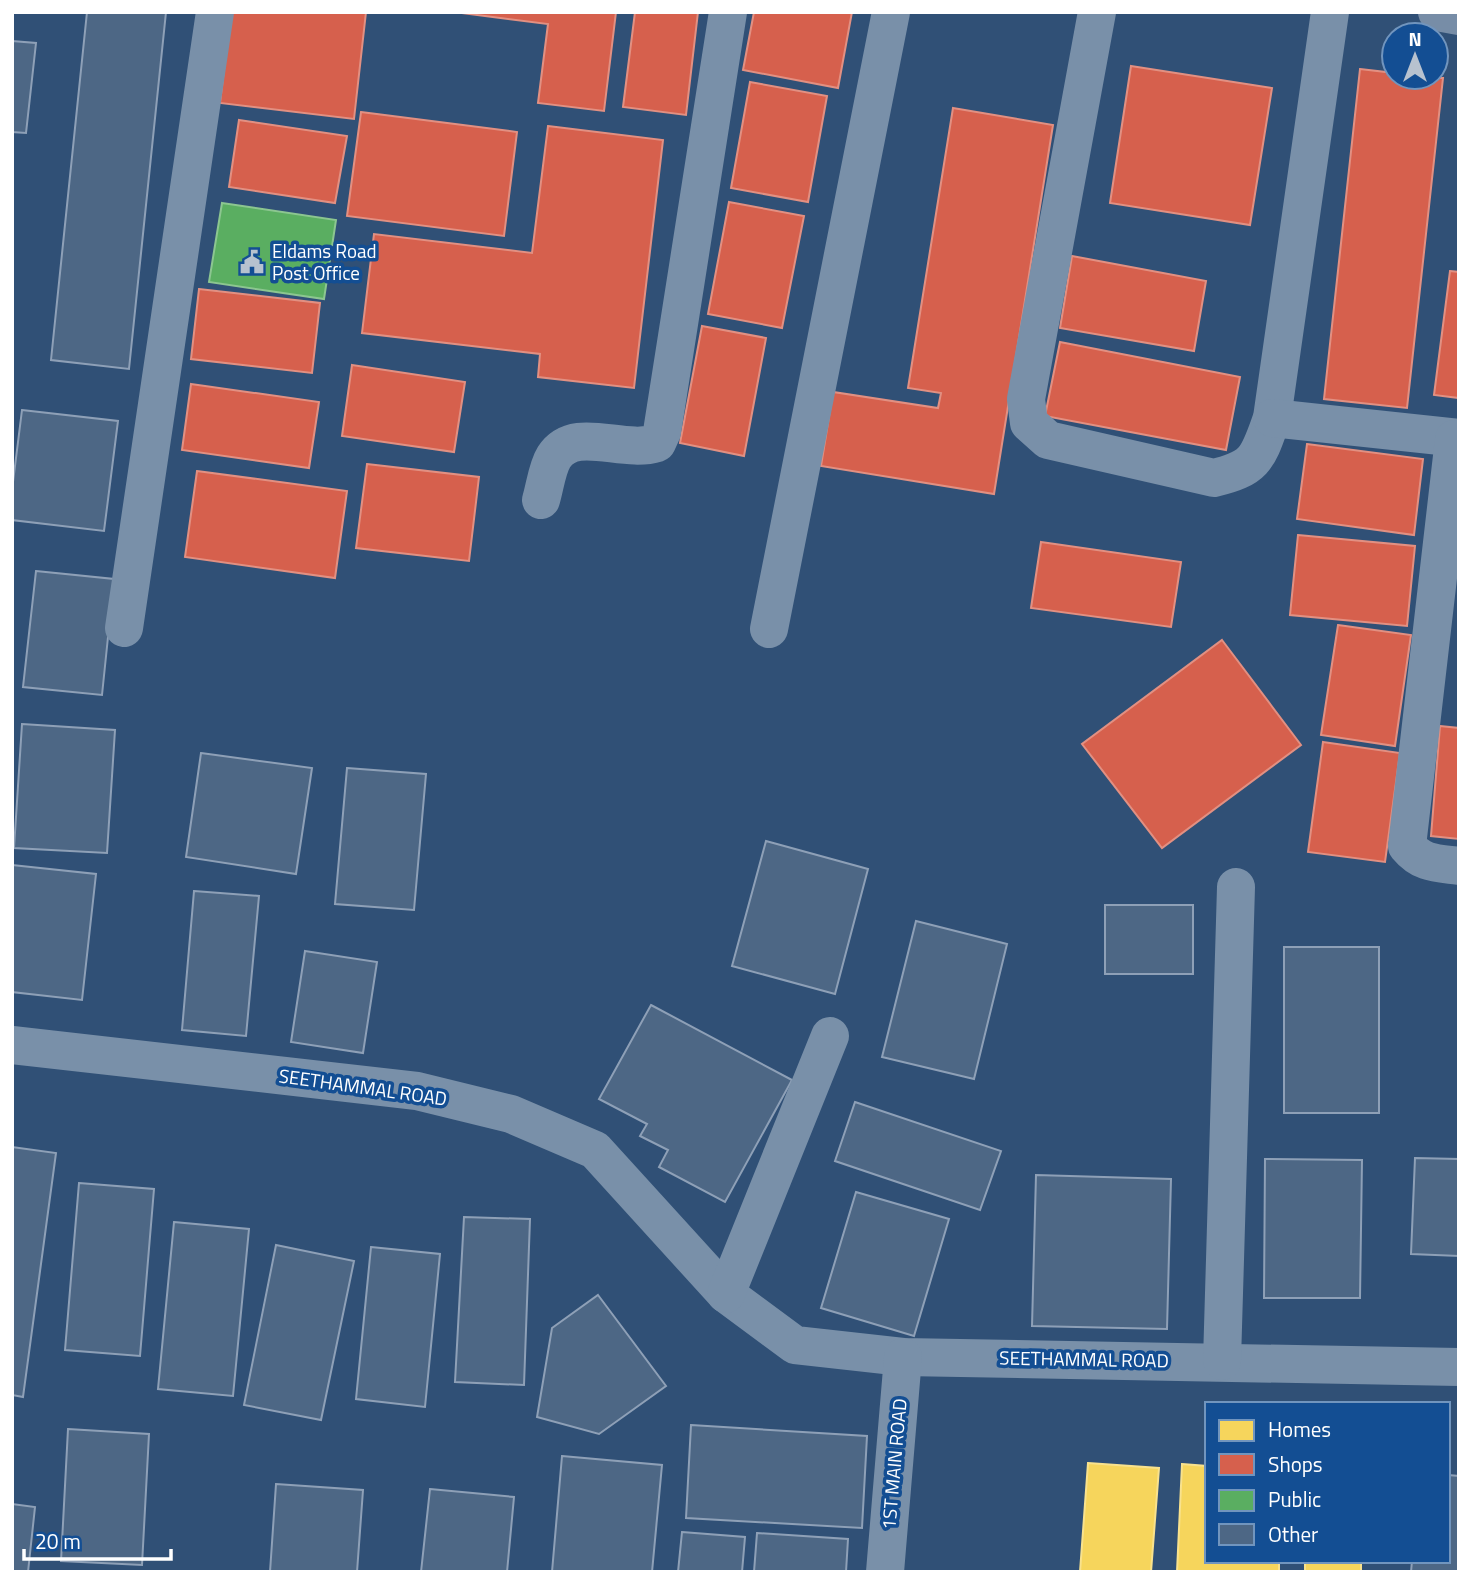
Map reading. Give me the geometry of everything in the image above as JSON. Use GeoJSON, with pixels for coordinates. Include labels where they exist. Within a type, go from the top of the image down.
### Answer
{"type":"FeatureCollection","features":[{"type":"Feature","properties":{"kind":"main road"},"geometry":{"type":"LineString","coordinates":[[1437,12],[1459,16]]}},
{"type":"Feature","properties":{"kind":"street"},"geometry":{"type":"LineString","coordinates":[[124,628],[215,12]]}},
{"type":"Feature","properties":{"kind":"street"},"geometry":{"type":"LineString","coordinates":[[541,499],[553,458],[566,446],[583,439],[644,447],[657,443],[662,432],[728,12]]}},
{"type":"Feature","properties":{"kind":"street"},"geometry":{"type":"LineString","coordinates":[[769,629],[891,12]]}},
{"type":"Feature","properties":{"kind":"street"},"geometry":{"type":"LineString","coordinates":[[1097,12],[1026,400],[1028,423],[1048,440],[1214,478],[1240,472],[1259,453],[1272,418],[1330,12]]}},
{"type":"Feature","properties":{"kind":"street"},"geometry":{"type":"LineString","coordinates":[[1272,418],[1456,438],[1407,846],[1417,858],[1459,866]]}},
{"type":"Feature","properties":{"kind":"street"},"geometry":{"type":"LineString","coordinates":[[1222,1361],[1236,887]]}},
{"type":"Feature","properties":{"kind":"street"},"geometry":{"type":"LineString","coordinates":[[726,1294],[830,1036]]}},
{"type":"Feature","properties":{"kind":"street","name":"SEETHAMMAL ROAD"},"geometry":{"type":"LineString","coordinates":[[12,1045],[417,1091],[511,1114],[596,1150],[726,1294],[795,1345],[902,1357],[1459,1367]]}},
{"type":"Feature","properties":{"kind":"street","name":"1ST MAIN ROAD"},"geometry":{"type":"LineString","coordinates":[[885,1572],[902,1357]]}},
{"type":"Feature","properties":{"kind":"building: Homes"},"geometry":{"type":"Polygon","coordinates":[[[1088,1463],[1159,1468],[1151,1572],[1080,1572],[1088,1463]]]}},
{"type":"Feature","properties":{"kind":"building: Homes"},"geometry":{"type":"Polygon","coordinates":[[[1182,1464],[1205,1466],[1205,1563],[1279,1563],[1279,1572],[1177,1572],[1182,1464]]]}},
{"type":"Feature","properties":{"kind":"building: Homes"},"geometry":{"type":"Polygon","coordinates":[[[1305,1563],[1361,1563],[1361,1572],[1305,1572],[1305,1563]]]}},
{"type":"Feature","properties":{"kind":"building: Shops"},"geometry":{"type":"Polygon","coordinates":[[[231,12],[366,12],[354,119],[220,103],[231,12]]]}},
{"type":"Feature","properties":{"kind":"building: Shops"},"geometry":{"type":"Polygon","coordinates":[[[454,12],[616,12],[604,111],[538,103],[548,24],[454,12]]]}},
{"type":"Feature","properties":{"kind":"building: Shops"},"geometry":{"type":"Polygon","coordinates":[[[635,12],[698,12],[686,115],[623,107],[635,12]]]}},
{"type":"Feature","properties":{"kind":"building: Shops"},"geometry":{"type":"Polygon","coordinates":[[[754,12],[852,12],[838,88],[743,70],[754,12]]]}},
{"type":"Feature","properties":{"kind":"building: Shops"},"geometry":{"type":"Polygon","coordinates":[[[1131,66],[1272,88],[1250,225],[1110,203],[1131,66]]]}},
{"type":"Feature","properties":{"kind":"building: Shops"},"geometry":{"type":"Polygon","coordinates":[[[1360,69],[1380,71],[1380,91],[1442,91],[1407,408],[1324,399],[1360,69]]]}},
{"type":"Feature","properties":{"kind":"building: Shops"},"geometry":{"type":"Polygon","coordinates":[[[750,82],[827,96],[808,202],[731,188],[750,82]]]}},
{"type":"Feature","properties":{"kind":"building: Shops"},"geometry":{"type":"Polygon","coordinates":[[[953,108],[1053,125],[994,494],[821,466],[833,392],[938,408],[941,393],[908,388],[953,108]]]}},
{"type":"Feature","properties":{"kind":"building: Shops"},"geometry":{"type":"Polygon","coordinates":[[[361,112],[517,132],[504,236],[347,216],[361,112]]]}},
{"type":"Feature","properties":{"kind":"building: Shops"},"geometry":{"type":"Polygon","coordinates":[[[239,120],[347,136],[335,203],[229,187],[239,120]]]}},
{"type":"Feature","properties":{"kind":"building: Shops"},"geometry":{"type":"Polygon","coordinates":[[[548,126],[663,140],[634,388],[538,377],[540,354],[362,333],[374,234],[532,253],[548,126]]]}},
{"type":"Feature","properties":{"kind":"building: Shops"},"geometry":{"type":"Polygon","coordinates":[[[729,202],[804,216],[782,328],[708,314],[729,202]]]}},
{"type":"Feature","properties":{"kind":"building: Shops"},"geometry":{"type":"Polygon","coordinates":[[[1072,256],[1206,281],[1194,351],[1060,328],[1072,256]]]}},
{"type":"Feature","properties":{"kind":"building: Shops"},"geometry":{"type":"Polygon","coordinates":[[[1450,271],[1459,272],[1459,398],[1434,395],[1450,271]]]}},
{"type":"Feature","properties":{"kind":"building: Shops"},"geometry":{"type":"Polygon","coordinates":[[[199,289],[320,303],[312,373],[191,359],[199,289]]]}},
{"type":"Feature","properties":{"kind":"building: Shops"},"geometry":{"type":"Polygon","coordinates":[[[702,326],[766,338],[744,456],[680,443],[702,326]]]}},
{"type":"Feature","properties":{"kind":"building: Shops"},"geometry":{"type":"Polygon","coordinates":[[[1060,342],[1240,377],[1226,450],[1045,416],[1060,342]]]}},
{"type":"Feature","properties":{"kind":"building: Shops"},"geometry":{"type":"Polygon","coordinates":[[[352,365],[465,382],[454,452],[342,436],[352,365]]]}},
{"type":"Feature","properties":{"kind":"building: Shops"},"geometry":{"type":"Polygon","coordinates":[[[191,384],[319,402],[309,468],[182,450],[191,384]]]}},
{"type":"Feature","properties":{"kind":"building: Shops"},"geometry":{"type":"Polygon","coordinates":[[[1307,444],[1423,459],[1414,535],[1297,519],[1307,444]]]}},
{"type":"Feature","properties":{"kind":"building: Shops"},"geometry":{"type":"Polygon","coordinates":[[[367,464],[479,477],[469,561],[356,548],[367,464]]]}},
{"type":"Feature","properties":{"kind":"building: Shops"},"geometry":{"type":"Polygon","coordinates":[[[197,471],[347,491],[335,578],[185,557],[197,471]]]}},
{"type":"Feature","properties":{"kind":"building: Shops"},"geometry":{"type":"Polygon","coordinates":[[[1298,535],[1415,546],[1407,626],[1290,615],[1298,535]]]}},
{"type":"Feature","properties":{"kind":"building: Shops"},"geometry":{"type":"Polygon","coordinates":[[[1041,542],[1181,562],[1171,627],[1031,608],[1041,542]]]}},
{"type":"Feature","properties":{"kind":"building: Shops"},"geometry":{"type":"Polygon","coordinates":[[[1338,625],[1411,635],[1395,746],[1321,735],[1338,625]]]}},
{"type":"Feature","properties":{"kind":"building: Shops"},"geometry":{"type":"Polygon","coordinates":[[[1222,640],[1301,745],[1162,848],[1082,744],[1222,640]]]}},
{"type":"Feature","properties":{"kind":"building: Shops"},"geometry":{"type":"Polygon","coordinates":[[[1440,726],[1459,728],[1459,839],[1431,836],[1440,726]]]}},
{"type":"Feature","properties":{"kind":"building: Shops"},"geometry":{"type":"Polygon","coordinates":[[[1323,742],[1400,753],[1385,862],[1308,852],[1323,742]]]}},
{"type":"Feature","properties":{"kind":"building: Public"},"geometry":{"type":"Polygon","coordinates":[[[222,203],[336,220],[324,299],[209,282],[222,203]]]}},
{"type":"Feature","properties":{"kind":"building: Other"},"geometry":{"type":"Polygon","coordinates":[[[87,12],[166,12],[129,369],[51,360],[87,12]]]}},
{"type":"Feature","properties":{"kind":"building: Other"},"geometry":{"type":"Polygon","coordinates":[[[12,41],[36,43],[26,133],[12,132],[12,41]]]}},
{"type":"Feature","properties":{"kind":"building: Other"},"geometry":{"type":"Polygon","coordinates":[[[22,410],[118,421],[104,531],[12,520],[12,490],[22,410]]]}},
{"type":"Feature","properties":{"kind":"building: Other"},"geometry":{"type":"Polygon","coordinates":[[[36,571],[114,579],[102,695],[23,687],[36,571]]]}},
{"type":"Feature","properties":{"kind":"building: Other"},"geometry":{"type":"Polygon","coordinates":[[[22,724],[115,730],[107,853],[14,848],[22,724]]]}},
{"type":"Feature","properties":{"kind":"building: Other"},"geometry":{"type":"Polygon","coordinates":[[[201,753],[312,768],[296,874],[186,857],[201,753]]]}},
{"type":"Feature","properties":{"kind":"building: Other"},"geometry":{"type":"Polygon","coordinates":[[[347,768],[426,774],[414,910],[335,904],[347,768]]]}},
{"type":"Feature","properties":{"kind":"building: Other"},"geometry":{"type":"Polygon","coordinates":[[[766,841],[868,869],[835,994],[732,966],[766,841]]]}},
{"type":"Feature","properties":{"kind":"building: Other"},"geometry":{"type":"Polygon","coordinates":[[[12,865],[96,874],[82,1000],[12,992],[12,865]]]}},
{"type":"Feature","properties":{"kind":"building: Other"},"geometry":{"type":"Polygon","coordinates":[[[194,891],[259,896],[246,1036],[182,1030],[194,891]]]}},
{"type":"Feature","properties":{"kind":"building: Other"},"geometry":{"type":"Polygon","coordinates":[[[1105,905],[1193,905],[1193,974],[1105,974],[1105,905]]]}},
{"type":"Feature","properties":{"kind":"building: Other"},"geometry":{"type":"Polygon","coordinates":[[[916,921],[1007,944],[974,1079],[882,1057],[916,921]]]}},
{"type":"Feature","properties":{"kind":"building: Other"},"geometry":{"type":"Polygon","coordinates":[[[1284,947],[1379,947],[1379,1113],[1284,1113],[1284,947]]]}},
{"type":"Feature","properties":{"kind":"building: Other"},"geometry":{"type":"Polygon","coordinates":[[[305,951],[377,962],[363,1053],[291,1042],[305,951]]]}},
{"type":"Feature","properties":{"kind":"building: Other"},"geometry":{"type":"Polygon","coordinates":[[[651,1005],[792,1080],[725,1202],[659,1167],[668,1150],[640,1136],[647,1124],[599,1099],[651,1005]]]}},
{"type":"Feature","properties":{"kind":"building: Other"},"geometry":{"type":"Polygon","coordinates":[[[855,1102],[1001,1151],[980,1210],[835,1161],[855,1102]]]}},
{"type":"Feature","properties":{"kind":"building: Other"},"geometry":{"type":"Polygon","coordinates":[[[12,1147],[56,1153],[23,1397],[12,1395],[12,1147]]]}},
{"type":"Feature","properties":{"kind":"building: Other"},"geometry":{"type":"Polygon","coordinates":[[[1415,1158],[1459,1159],[1459,1256],[1411,1254],[1415,1158]]]}},
{"type":"Feature","properties":{"kind":"building: Other"},"geometry":{"type":"Polygon","coordinates":[[[1265,1159],[1362,1160],[1360,1298],[1264,1298],[1265,1159]]]}},
{"type":"Feature","properties":{"kind":"building: Other"},"geometry":{"type":"Polygon","coordinates":[[[1036,1175],[1171,1179],[1167,1329],[1032,1326],[1036,1175]]]}},
{"type":"Feature","properties":{"kind":"building: Other"},"geometry":{"type":"Polygon","coordinates":[[[79,1183],[154,1189],[140,1356],[65,1350],[79,1183]]]}},
{"type":"Feature","properties":{"kind":"building: Other"},"geometry":{"type":"Polygon","coordinates":[[[856,1192],[949,1219],[914,1336],[821,1308],[856,1192]]]}},
{"type":"Feature","properties":{"kind":"building: Other"},"geometry":{"type":"Polygon","coordinates":[[[464,1217],[530,1219],[524,1385],[455,1382],[464,1217]]]}},
{"type":"Feature","properties":{"kind":"building: Other"},"geometry":{"type":"Polygon","coordinates":[[[174,1222],[249,1229],[233,1396],[158,1389],[174,1222]]]}},
{"type":"Feature","properties":{"kind":"building: Other"},"geometry":{"type":"Polygon","coordinates":[[[276,1245],[354,1261],[321,1420],[244,1405],[276,1245]]]}},
{"type":"Feature","properties":{"kind":"building: Other"},"geometry":{"type":"Polygon","coordinates":[[[371,1247],[440,1254],[425,1407],[356,1399],[371,1247]]]}},
{"type":"Feature","properties":{"kind":"building: Other"},"geometry":{"type":"Polygon","coordinates":[[[598,1295],[666,1386],[599,1434],[537,1417],[552,1328],[598,1295]]]}},
{"type":"Feature","properties":{"kind":"building: Other"},"geometry":{"type":"Polygon","coordinates":[[[691,1425],[867,1436],[862,1528],[686,1518],[691,1425]]]}},
{"type":"Feature","properties":{"kind":"building: Other"},"geometry":{"type":"Polygon","coordinates":[[[68,1429],[149,1434],[142,1565],[61,1561],[68,1429]]]}},
{"type":"Feature","properties":{"kind":"building: Other"},"geometry":{"type":"Polygon","coordinates":[[[562,1456],[662,1465],[652,1572],[552,1572],[562,1456]]]}},
{"type":"Feature","properties":{"kind":"building: Other"},"geometry":{"type":"Polygon","coordinates":[[[1450,1475],[1459,1476],[1459,1572],[1411,1572],[1412,1563],[1450,1563],[1450,1475]]]}},
{"type":"Feature","properties":{"kind":"building: Other"},"geometry":{"type":"Polygon","coordinates":[[[276,1484],[363,1490],[357,1572],[270,1572],[276,1484]]]}},
{"type":"Feature","properties":{"kind":"building: Other"},"geometry":{"type":"Polygon","coordinates":[[[430,1489],[514,1497],[507,1572],[421,1572],[430,1489]]]}},
{"type":"Feature","properties":{"kind":"building: Other"},"geometry":{"type":"Polygon","coordinates":[[[12,1504],[35,1507],[28,1572],[12,1572],[12,1504]]]}},
{"type":"Feature","properties":{"kind":"building: Other"},"geometry":{"type":"Polygon","coordinates":[[[682,1532],[745,1537],[742,1572],[678,1572],[682,1532]]]}},
{"type":"Feature","properties":{"kind":"building: Other"},"geometry":{"type":"Polygon","coordinates":[[[757,1533],[848,1539],[846,1572],[754,1572],[757,1533]]]}},
{"type":"Feature","properties":{"kind":"place","name":"Eldams Road Post Office"},"geometry":{"type":"Point","coordinates":[252,262]}}]}
